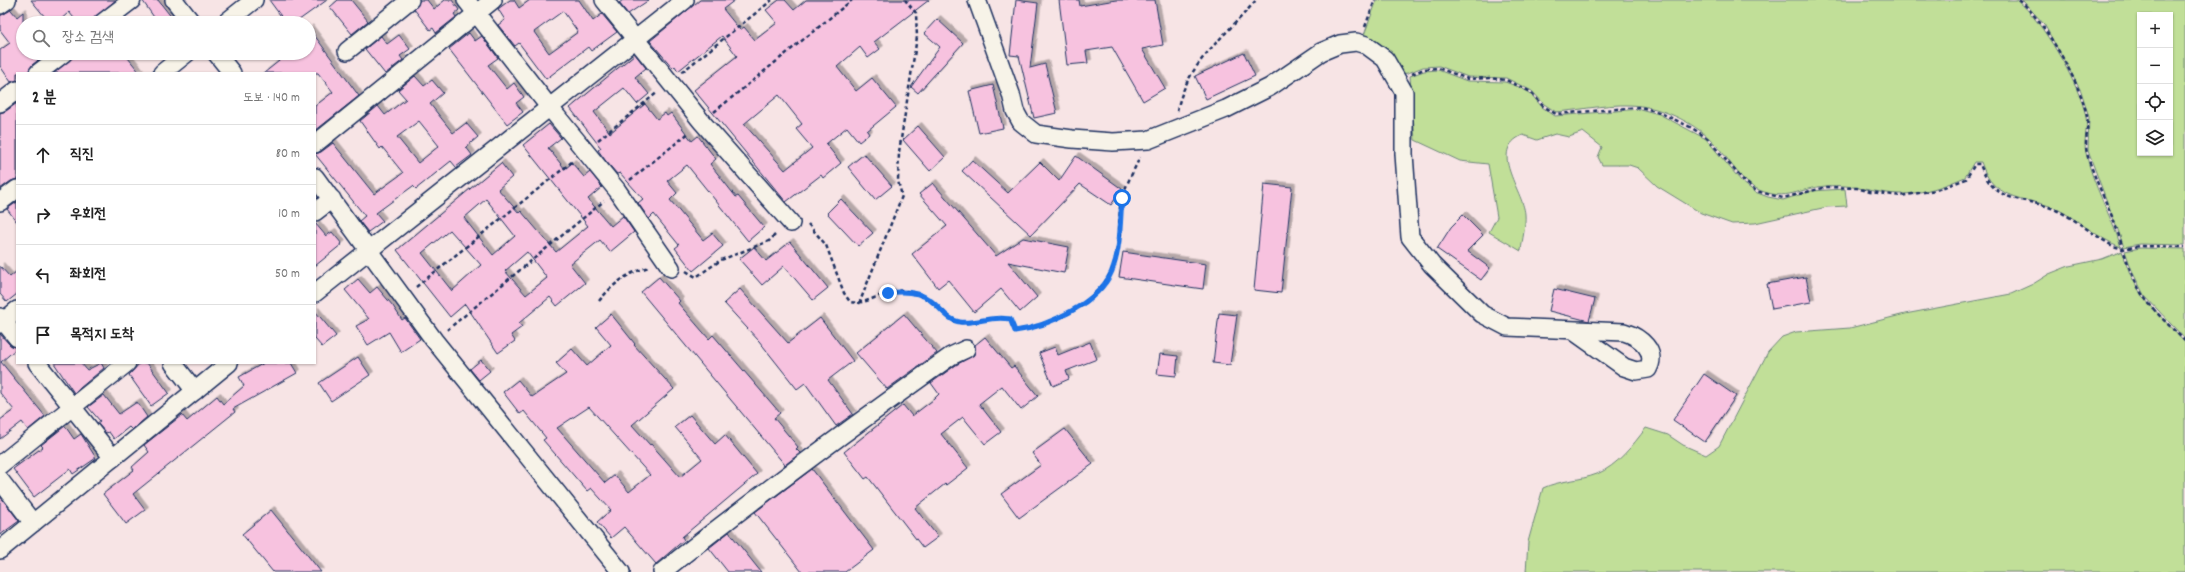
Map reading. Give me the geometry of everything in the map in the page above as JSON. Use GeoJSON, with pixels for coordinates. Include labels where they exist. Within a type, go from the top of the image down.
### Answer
{"type":"FeatureCollection","features":[{"type":"Feature","properties":{"kind":"street"},"geometry":{"type":"LineString","coordinates":[[0,5],[7,0]]}},
{"type":"Feature","properties":{"kind":"street"},"geometry":{"type":"LineString","coordinates":[[111,16],[132,0]]}},
{"type":"Feature","properties":{"kind":"street"},"geometry":{"type":"LineString","coordinates":[[174,0],[187,16]]}},
{"type":"Feature","properties":{"kind":"street"},"geometry":{"type":"LineString","coordinates":[[234,16],[254,0]]}},
{"type":"Feature","properties":{"kind":"street"},"geometry":{"type":"LineString","coordinates":[[347,52],[410,0]]}},
{"type":"Feature","properties":{"kind":"street"},"geometry":{"type":"LineString","coordinates":[[466,0],[550,108],[617,190],[670,268]]}},
{"type":"Feature","properties":{"kind":"street"},"geometry":{"type":"LineString","coordinates":[[316,143],[493,0]]}},
{"type":"Feature","properties":{"kind":"street"},"geometry":{"type":"LineString","coordinates":[[604,0],[702,122],[790,223]]}},
{"type":"Feature","properties":{"kind":"street"},"geometry":{"type":"LineString","coordinates":[[316,292],[367,250],[550,108],[685,0]]}},
{"type":"Feature","properties":{"kind":"street"},"geometry":{"type":"LineString","coordinates":[[977,0],[984,15],[1015,111],[1021,122],[1036,134],[1113,142],[1148,140],[1226,108],[1270,87],[1321,52],[1340,44],[1356,42],[1366,45],[1384,59],[1404,92],[1404,154],[1410,237],[1432,265],[1482,314],[1508,327],[1572,330]]}},
{"type":"Feature","properties":{"kind":"street"},"geometry":{"type":"LineString","coordinates":[[984,15],[993,0]]}},
{"type":"Feature","properties":{"kind":"street"},"geometry":{"type":"LineString","coordinates":[[39,72],[55,60]]}},
{"type":"Feature","properties":{"kind":"street"},"geometry":{"type":"LineString","coordinates":[[163,72],[178,60]]}},
{"type":"Feature","properties":{"kind":"street"},"geometry":{"type":"LineString","coordinates":[[222,60],[231,72]]}},
{"type":"Feature","properties":{"kind":"street"},"geometry":{"type":"LineString","coordinates":[[0,103],[16,91]]}},
{"type":"Feature","properties":{"kind":"street"},"geometry":{"type":"LineString","coordinates":[[316,179],[332,199],[367,250],[434,340],[621,572]]}},
{"type":"Feature","properties":{"kind":"street"},"geometry":{"type":"LineString","coordinates":[[0,202],[16,190]]}},
{"type":"Feature","properties":{"kind":"street"},"geometry":{"type":"LineString","coordinates":[[316,211],[332,199]]}},
{"type":"Feature","properties":{"kind":"street"},"geometry":{"type":"LineString","coordinates":[[16,311],[1,320],[16,337]]}},
{"type":"Feature","properties":{"kind":"street"},"geometry":{"type":"LineString","coordinates":[[662,572],[753,499],[951,356],[966,349]]}},
{"type":"Feature","properties":{"kind":"street"},"geometry":{"type":"LineString","coordinates":[[38,364],[113,458]]}},
{"type":"Feature","properties":{"kind":"street"},"geometry":{"type":"LineString","coordinates":[[0,465],[126,364]]}},
{"type":"Feature","properties":{"kind":"street"},"geometry":{"type":"LineString","coordinates":[[174,364],[195,391]]}},
{"type":"Feature","properties":{"kind":"street"},"geometry":{"type":"LineString","coordinates":[[0,550],[228,364]]}},
{"type":"Feature","properties":{"kind":"street"},"geometry":{"type":"LineString","coordinates":[[0,480],[33,523]]}},
{"type":"Feature","properties":{"kind":"path"},"geometry":{"type":"LineString","coordinates":[[434,340],[852,0]]}},
{"type":"Feature","properties":{"kind":"path"},"geometry":{"type":"LineString","coordinates":[[859,304],[902,196],[898,182],[899,152],[917,37],[916,13],[905,0]]}},
{"type":"Feature","properties":{"kind":"path"},"geometry":{"type":"LineString","coordinates":[[1174,130],[1180,100],[1191,74],[1210,47],[1256,0]]}},
{"type":"Feature","properties":{"kind":"path"},"geometry":{"type":"LineString","coordinates":[[1356,42],[1366,25],[1375,0]]}},
{"type":"Feature","properties":{"kind":"path"},"geometry":{"type":"LineString","coordinates":[[2019,0],[2042,25],[2079,92],[2087,117],[2086,152],[2102,197],[2116,226],[2131,273],[2143,295],[2185,341]]}},
{"type":"Feature","properties":{"kind":"path"},"geometry":{"type":"LineString","coordinates":[[1396,79],[1424,69],[1438,68],[1468,79],[1489,78],[1506,80],[1531,92],[1543,106],[1556,114],[1640,107],[1659,112],[1707,138],[1743,180],[1756,191],[1782,198],[1827,187],[1858,188],[1870,192],[1901,196],[1919,193],[1966,179],[1975,164],[1980,164],[1987,181],[1998,191],[2012,199],[2055,210],[2100,239],[2123,249],[2140,246],[2185,247]]}},
{"type":"Feature","properties":{"kind":"path"},"geometry":{"type":"LineString","coordinates":[[599,301],[613,284],[638,270],[658,266],[684,270],[696,277],[721,260],[769,241],[790,223],[801,221],[814,230],[826,245],[844,293],[850,302],[859,304],[874,297],[902,291],[914,293],[930,300],[941,311],[960,322],[999,317],[1010,319],[1015,331],[1028,329],[1051,321],[1080,305],[1096,292],[1111,272],[1119,243],[1122,198],[1148,140]]}},
{"type":"Feature","properties":{"kind":"green space"},"geometry":{"type":"Polygon","coordinates":[[[1377,0],[2017,0],[2027,9],[2048,37],[2059,54],[2076,88],[2086,117],[2085,148],[2089,165],[2121,247],[2104,239],[2057,209],[2020,199],[1999,189],[1986,174],[1981,162],[1974,162],[1965,177],[1917,193],[1891,194],[1836,185],[1816,187],[1786,195],[1778,195],[1759,190],[1752,186],[1740,176],[1708,137],[1691,124],[1671,114],[1651,108],[1631,105],[1556,112],[1544,104],[1532,91],[1506,78],[1468,77],[1439,66],[1423,67],[1408,73],[1400,74],[1365,41],[1364,35],[1377,0]]]}},
{"type":"Feature","properties":{"kind":"green space"},"geometry":{"type":"Polygon","coordinates":[[[2022,0],[2185,0],[2185,245],[2140,244],[2124,247],[2088,151],[2089,117],[2081,91],[2044,24],[2022,0]]]}},
{"type":"Feature","properties":{"kind":"green space"},"geometry":{"type":"Polygon","coordinates":[[[1438,70],[1467,81],[1505,82],[1519,87],[1530,93],[1542,107],[1555,116],[1640,109],[1659,114],[1706,139],[1742,182],[1755,192],[1768,197],[1783,200],[1811,191],[1845,189],[1847,206],[1827,207],[1755,223],[1732,224],[1701,213],[1657,186],[1638,168],[1629,165],[1602,165],[1598,157],[1602,147],[1583,132],[1569,137],[1555,134],[1537,140],[1523,135],[1513,142],[1508,150],[1507,160],[1523,204],[1525,214],[1521,251],[1489,232],[1497,217],[1488,164],[1460,161],[1415,140],[1410,76],[1424,71],[1438,70]]]}},
{"type":"Feature","properties":{"kind":"green space"},"geometry":{"type":"Polygon","coordinates":[[[2140,248],[2185,249],[2185,339],[2144,295],[2133,273],[2125,251],[2140,248]]]}},
{"type":"Feature","properties":{"kind":"green space"},"geometry":{"type":"Polygon","coordinates":[[[2122,251],[2130,274],[2142,296],[2185,343],[2185,572],[1526,572],[1528,542],[1543,488],[1556,483],[1597,474],[1611,466],[1636,441],[1646,428],[1668,435],[1683,445],[1706,455],[1719,446],[1768,352],[1782,337],[1796,332],[1850,328],[1905,314],[2011,294],[2033,284],[2049,274],[2069,266],[2102,259],[2122,251]]]}},
{"type":"Feature","properties":{"kind":"building"},"geometry":{"type":"Polygon","coordinates":[[[31,0],[116,0],[97,16],[72,16],[69,12],[65,16],[44,16],[31,0]]]}},
{"type":"Feature","properties":{"kind":"building"},"geometry":{"type":"Polygon","coordinates":[[[142,0],[158,0],[171,16],[153,16],[142,0]]]}},
{"type":"Feature","properties":{"kind":"building"},"geometry":{"type":"Polygon","coordinates":[[[269,0],[327,0],[305,16],[281,16],[269,0]]]}},
{"type":"Feature","properties":{"kind":"building"},"geometry":{"type":"Polygon","coordinates":[[[338,0],[351,0],[368,21],[352,34],[330,7],[338,0]]]}},
{"type":"Feature","properties":{"kind":"building"},"geometry":{"type":"Polygon","coordinates":[[[420,0],[427,0],[434,9],[445,0],[452,0],[459,10],[454,14],[456,17],[436,33],[433,28],[430,30],[414,9],[420,0]]]}},
{"type":"Feature","properties":{"kind":"building"},"geometry":{"type":"Polygon","coordinates":[[[510,0],[514,0],[519,8],[530,0],[579,0],[593,21],[602,14],[617,32],[591,51],[588,47],[546,79],[519,43],[515,46],[498,25],[505,20],[498,9],[510,0]],[[563,11],[534,32],[549,53],[578,32],[563,11]]]}},
{"type":"Feature","properties":{"kind":"building"},"geometry":{"type":"Polygon","coordinates":[[[623,0],[649,0],[628,14],[619,3],[623,0]]]}},
{"type":"Feature","properties":{"kind":"building"},"geometry":{"type":"Polygon","coordinates":[[[700,0],[735,0],[723,9],[740,30],[744,27],[755,40],[777,23],[766,10],[779,0],[785,0],[794,10],[806,0],[929,0],[874,42],[880,49],[868,58],[860,47],[837,67],[856,91],[872,78],[896,107],[867,131],[869,134],[859,142],[847,127],[826,144],[841,163],[823,178],[821,175],[786,202],[694,90],[737,56],[722,36],[678,71],[675,66],[673,68],[650,41],[700,0]],[[779,95],[744,124],[785,170],[812,148],[796,129],[802,124],[779,95]]]}},
{"type":"Feature","properties":{"kind":"building"},"geometry":{"type":"Polygon","coordinates":[[[1016,0],[1038,3],[1030,68],[1045,64],[1057,113],[1034,118],[1019,56],[1010,55],[1016,0]]]}},
{"type":"Feature","properties":{"kind":"building"},"geometry":{"type":"Polygon","coordinates":[[[1059,0],[1079,0],[1080,6],[1116,0],[1155,0],[1163,45],[1142,49],[1165,88],[1143,101],[1112,47],[1086,51],[1088,63],[1067,65],[1059,0]]]}},
{"type":"Feature","properties":{"kind":"building"},"geometry":{"type":"Polygon","coordinates":[[[11,10],[16,16],[16,60],[38,60],[32,65],[28,72],[16,72],[16,80],[11,82],[0,66],[0,50],[10,43],[0,30],[0,16],[11,10]]]}},
{"type":"Feature","properties":{"kind":"building"},"geometry":{"type":"Polygon","coordinates":[[[937,19],[963,43],[918,93],[911,87],[940,47],[924,33],[937,19]]]}},
{"type":"Feature","properties":{"kind":"building"},"geometry":{"type":"Polygon","coordinates":[[[469,33],[475,41],[482,36],[498,58],[488,65],[507,89],[514,83],[524,97],[516,103],[523,112],[507,124],[449,49],[469,33]]]}},
{"type":"Feature","properties":{"kind":"building"},"geometry":{"type":"Polygon","coordinates":[[[399,35],[410,49],[400,56],[403,60],[385,74],[365,49],[381,36],[387,44],[399,35]]]}},
{"type":"Feature","properties":{"kind":"building"},"geometry":{"type":"Polygon","coordinates":[[[316,38],[359,96],[316,130],[316,105],[333,92],[318,73],[265,72],[280,60],[316,60],[316,38]]]}},
{"type":"Feature","properties":{"kind":"building"},"geometry":{"type":"Polygon","coordinates":[[[1244,53],[1255,76],[1206,99],[1195,76],[1244,53]]]}},
{"type":"Feature","properties":{"kind":"building"},"geometry":{"type":"Polygon","coordinates":[[[635,54],[646,68],[635,77],[649,94],[637,104],[624,88],[594,112],[610,133],[645,104],[657,119],[665,113],[667,116],[671,113],[692,141],[698,136],[716,159],[710,164],[736,197],[738,196],[764,227],[748,241],[687,165],[667,181],[677,193],[670,200],[703,240],[712,233],[723,246],[693,271],[675,248],[679,245],[654,214],[649,219],[638,203],[643,199],[620,173],[617,174],[605,160],[598,150],[601,148],[570,108],[635,54]]]}},
{"type":"Feature","properties":{"kind":"building"},"geometry":{"type":"Polygon","coordinates":[[[70,60],[130,60],[139,72],[55,72],[70,60]]]}},
{"type":"Feature","properties":{"kind":"building"},"geometry":{"type":"Polygon","coordinates":[[[415,76],[424,86],[432,80],[443,93],[430,104],[453,133],[466,123],[478,137],[466,147],[472,155],[456,167],[451,161],[416,189],[413,186],[376,213],[383,221],[368,232],[359,221],[365,216],[316,154],[321,152],[333,143],[374,194],[403,173],[382,147],[380,149],[360,121],[378,106],[385,115],[406,99],[398,90],[415,76]],[[419,121],[397,137],[418,163],[439,146],[419,121]]]}},
{"type":"Feature","properties":{"kind":"building"},"geometry":{"type":"Polygon","coordinates":[[[993,85],[1003,128],[979,133],[969,91],[993,85]]]}},
{"type":"Feature","properties":{"kind":"building"},"geometry":{"type":"Polygon","coordinates":[[[16,104],[16,179],[0,189],[0,113],[6,111],[16,104]]]}},
{"type":"Feature","properties":{"kind":"building"},"geometry":{"type":"Polygon","coordinates":[[[549,124],[561,138],[548,148],[565,169],[572,163],[584,177],[590,172],[602,187],[588,199],[611,226],[623,216],[634,232],[610,252],[600,240],[570,264],[585,283],[557,306],[550,297],[519,323],[522,327],[511,335],[515,341],[498,353],[465,304],[450,317],[397,250],[501,163],[512,177],[498,189],[519,213],[521,211],[556,252],[588,226],[523,145],[549,124]],[[486,199],[464,218],[493,255],[515,236],[486,199]],[[450,230],[422,253],[452,291],[481,265],[450,230]],[[527,252],[505,271],[526,295],[547,278],[527,252]]]}},
{"type":"Feature","properties":{"kind":"building"},"geometry":{"type":"Polygon","coordinates":[[[918,126],[945,157],[930,171],[903,140],[918,126]]]}},
{"type":"Feature","properties":{"kind":"building"},"geometry":{"type":"Polygon","coordinates":[[[864,154],[892,186],[875,200],[848,167],[864,154]]]}},
{"type":"Feature","properties":{"kind":"building"},"geometry":{"type":"Polygon","coordinates":[[[1076,156],[1122,189],[1111,205],[1080,184],[1031,235],[962,171],[972,160],[1008,193],[1040,162],[1059,181],[1076,156]]]}},
{"type":"Feature","properties":{"kind":"building"},"geometry":{"type":"Polygon","coordinates":[[[933,183],[996,256],[1023,238],[1069,247],[1064,273],[1008,262],[1037,297],[1020,312],[1001,289],[974,312],[948,280],[938,288],[912,254],[947,226],[919,194],[933,183]]]}},
{"type":"Feature","properties":{"kind":"building"},"geometry":{"type":"Polygon","coordinates":[[[1264,184],[1292,187],[1281,293],[1254,290],[1264,184]]]}},
{"type":"Feature","properties":{"kind":"building"},"geometry":{"type":"Polygon","coordinates":[[[841,199],[873,233],[858,246],[827,213],[841,199]]]}},
{"type":"Feature","properties":{"kind":"building"},"geometry":{"type":"Polygon","coordinates":[[[16,203],[16,221],[7,209],[16,203]]]}},
{"type":"Feature","properties":{"kind":"building"},"geometry":{"type":"Polygon","coordinates":[[[1463,215],[1483,235],[1467,251],[1490,268],[1481,280],[1437,249],[1451,227],[1463,215]]]}},
{"type":"Feature","properties":{"kind":"building"},"geometry":{"type":"Polygon","coordinates":[[[316,224],[326,236],[332,232],[342,244],[316,265],[316,224]]]}},
{"type":"Feature","properties":{"kind":"building"},"geometry":{"type":"Polygon","coordinates":[[[790,242],[828,288],[813,300],[784,266],[762,285],[739,259],[754,247],[766,261],[790,242]]]}},
{"type":"Feature","properties":{"kind":"building"},"geometry":{"type":"Polygon","coordinates":[[[1123,252],[1206,264],[1203,289],[1119,277],[1123,252]]]}},
{"type":"Feature","properties":{"kind":"building"},"geometry":{"type":"Polygon","coordinates":[[[0,266],[10,277],[16,272],[16,295],[7,302],[0,294],[0,266]]]}},
{"type":"Feature","properties":{"kind":"building"},"geometry":{"type":"Polygon","coordinates":[[[659,277],[680,301],[678,303],[709,339],[713,335],[780,413],[774,418],[798,447],[796,449],[800,453],[785,465],[641,292],[659,277]]]}},
{"type":"Feature","properties":{"kind":"building"},"geometry":{"type":"Polygon","coordinates":[[[1806,277],[1811,302],[1772,309],[1767,284],[1806,277]]]}},
{"type":"Feature","properties":{"kind":"building"},"geometry":{"type":"Polygon","coordinates":[[[358,279],[370,293],[377,287],[393,306],[402,320],[405,318],[420,339],[401,352],[389,332],[368,345],[356,326],[369,319],[345,290],[358,279]]]}},
{"type":"Feature","properties":{"kind":"building"},"geometry":{"type":"Polygon","coordinates":[[[740,289],[788,343],[820,318],[853,361],[828,380],[853,414],[836,426],[805,383],[797,389],[759,341],[724,303],[740,289]]]}},
{"type":"Feature","properties":{"kind":"building"},"geometry":{"type":"Polygon","coordinates":[[[1554,289],[1595,299],[1589,321],[1549,311],[1554,289]]]}},
{"type":"Feature","properties":{"kind":"building"},"geometry":{"type":"Polygon","coordinates":[[[316,312],[336,336],[322,347],[316,340],[316,312]]]}},
{"type":"Feature","properties":{"kind":"building"},"geometry":{"type":"Polygon","coordinates":[[[1219,313],[1237,315],[1230,365],[1213,363],[1219,313]]]}},
{"type":"Feature","properties":{"kind":"building"},"geometry":{"type":"Polygon","coordinates":[[[611,314],[635,344],[634,345],[674,389],[632,425],[680,477],[702,459],[675,427],[690,415],[715,444],[725,435],[757,474],[682,537],[684,540],[656,564],[624,527],[611,538],[597,522],[611,510],[591,488],[587,491],[543,440],[546,438],[524,411],[520,414],[503,392],[518,380],[532,397],[566,374],[556,363],[572,349],[587,366],[611,345],[596,327],[611,314]],[[589,407],[557,428],[605,483],[615,475],[629,492],[650,475],[589,407]]]}},
{"type":"Feature","properties":{"kind":"building"},"geometry":{"type":"Polygon","coordinates":[[[904,314],[937,353],[887,389],[856,353],[904,314]]]}},
{"type":"Feature","properties":{"kind":"building"},"geometry":{"type":"Polygon","coordinates":[[[0,334],[10,345],[16,348],[1,362],[45,416],[28,430],[22,422],[0,439],[0,420],[14,410],[0,393],[0,334]]]}},
{"type":"Feature","properties":{"kind":"building"},"geometry":{"type":"Polygon","coordinates":[[[985,337],[1011,368],[1014,366],[1038,396],[1021,410],[1002,386],[979,404],[1001,432],[985,444],[963,417],[941,434],[968,468],[915,508],[938,537],[923,548],[868,477],[865,479],[844,452],[903,405],[912,416],[933,400],[939,394],[931,383],[956,365],[974,355],[975,345],[985,337]]]}},
{"type":"Feature","properties":{"kind":"building"},"geometry":{"type":"Polygon","coordinates":[[[1090,342],[1097,359],[1066,371],[1069,379],[1053,386],[1039,353],[1055,347],[1058,355],[1090,342]]]}},
{"type":"Feature","properties":{"kind":"building"},"geometry":{"type":"Polygon","coordinates":[[[1160,354],[1178,356],[1176,376],[1157,374],[1160,354]]]}},
{"type":"Feature","properties":{"kind":"building"},"geometry":{"type":"Polygon","coordinates":[[[358,357],[370,375],[331,401],[319,383],[358,357]]]}},
{"type":"Feature","properties":{"kind":"building"},"geometry":{"type":"Polygon","coordinates":[[[481,360],[490,371],[479,380],[470,369],[481,360]]]}},
{"type":"Feature","properties":{"kind":"building"},"geometry":{"type":"Polygon","coordinates":[[[55,364],[82,364],[87,370],[102,364],[104,368],[74,393],[55,364]]]}},
{"type":"Feature","properties":{"kind":"building"},"geometry":{"type":"Polygon","coordinates":[[[139,364],[148,364],[169,393],[151,406],[129,375],[139,364]]]}},
{"type":"Feature","properties":{"kind":"building"},"geometry":{"type":"Polygon","coordinates":[[[262,364],[292,364],[297,373],[233,409],[235,412],[133,494],[145,510],[126,524],[103,494],[134,470],[132,467],[149,452],[144,445],[182,415],[187,421],[217,396],[223,404],[244,386],[239,377],[262,364]]]}},
{"type":"Feature","properties":{"kind":"building"},"geometry":{"type":"Polygon","coordinates":[[[1704,374],[1736,396],[1705,442],[1673,420],[1704,374]]]}},
{"type":"Feature","properties":{"kind":"building"},"geometry":{"type":"Polygon","coordinates":[[[104,395],[119,414],[137,402],[147,417],[132,430],[129,427],[114,439],[109,432],[106,433],[97,423],[100,421],[88,407],[104,395]]]}},
{"type":"Feature","properties":{"kind":"building"},"geometry":{"type":"Polygon","coordinates":[[[65,426],[74,439],[81,434],[96,458],[73,474],[70,469],[34,497],[13,469],[43,447],[41,445],[65,426]]]}},
{"type":"Feature","properties":{"kind":"building"},"geometry":{"type":"Polygon","coordinates":[[[1065,429],[1093,464],[1019,518],[1001,494],[1041,465],[1032,453],[1065,429]]]}},
{"type":"Feature","properties":{"kind":"building"},"geometry":{"type":"Polygon","coordinates":[[[812,469],[874,550],[845,572],[802,572],[755,512],[812,469]]]}},
{"type":"Feature","properties":{"kind":"building"},"geometry":{"type":"Polygon","coordinates":[[[0,496],[19,521],[0,535],[0,496]]]}},
{"type":"Feature","properties":{"kind":"building"},"geometry":{"type":"Polygon","coordinates":[[[271,510],[321,572],[273,572],[242,534],[271,510]]]}},
{"type":"Feature","properties":{"kind":"building"},"geometry":{"type":"Polygon","coordinates":[[[729,532],[761,572],[728,572],[709,548],[729,532]]]}},
{"type":"Feature","properties":{"kind":"route"},"geometry":{"type":"LineString","coordinates":[[888,293],[902,291],[914,293],[930,300],[941,311],[960,322],[999,317],[1010,319],[1015,331],[1028,329],[1051,321],[1080,305],[1096,292],[1111,272],[1119,243],[1122,198]]}}]}
